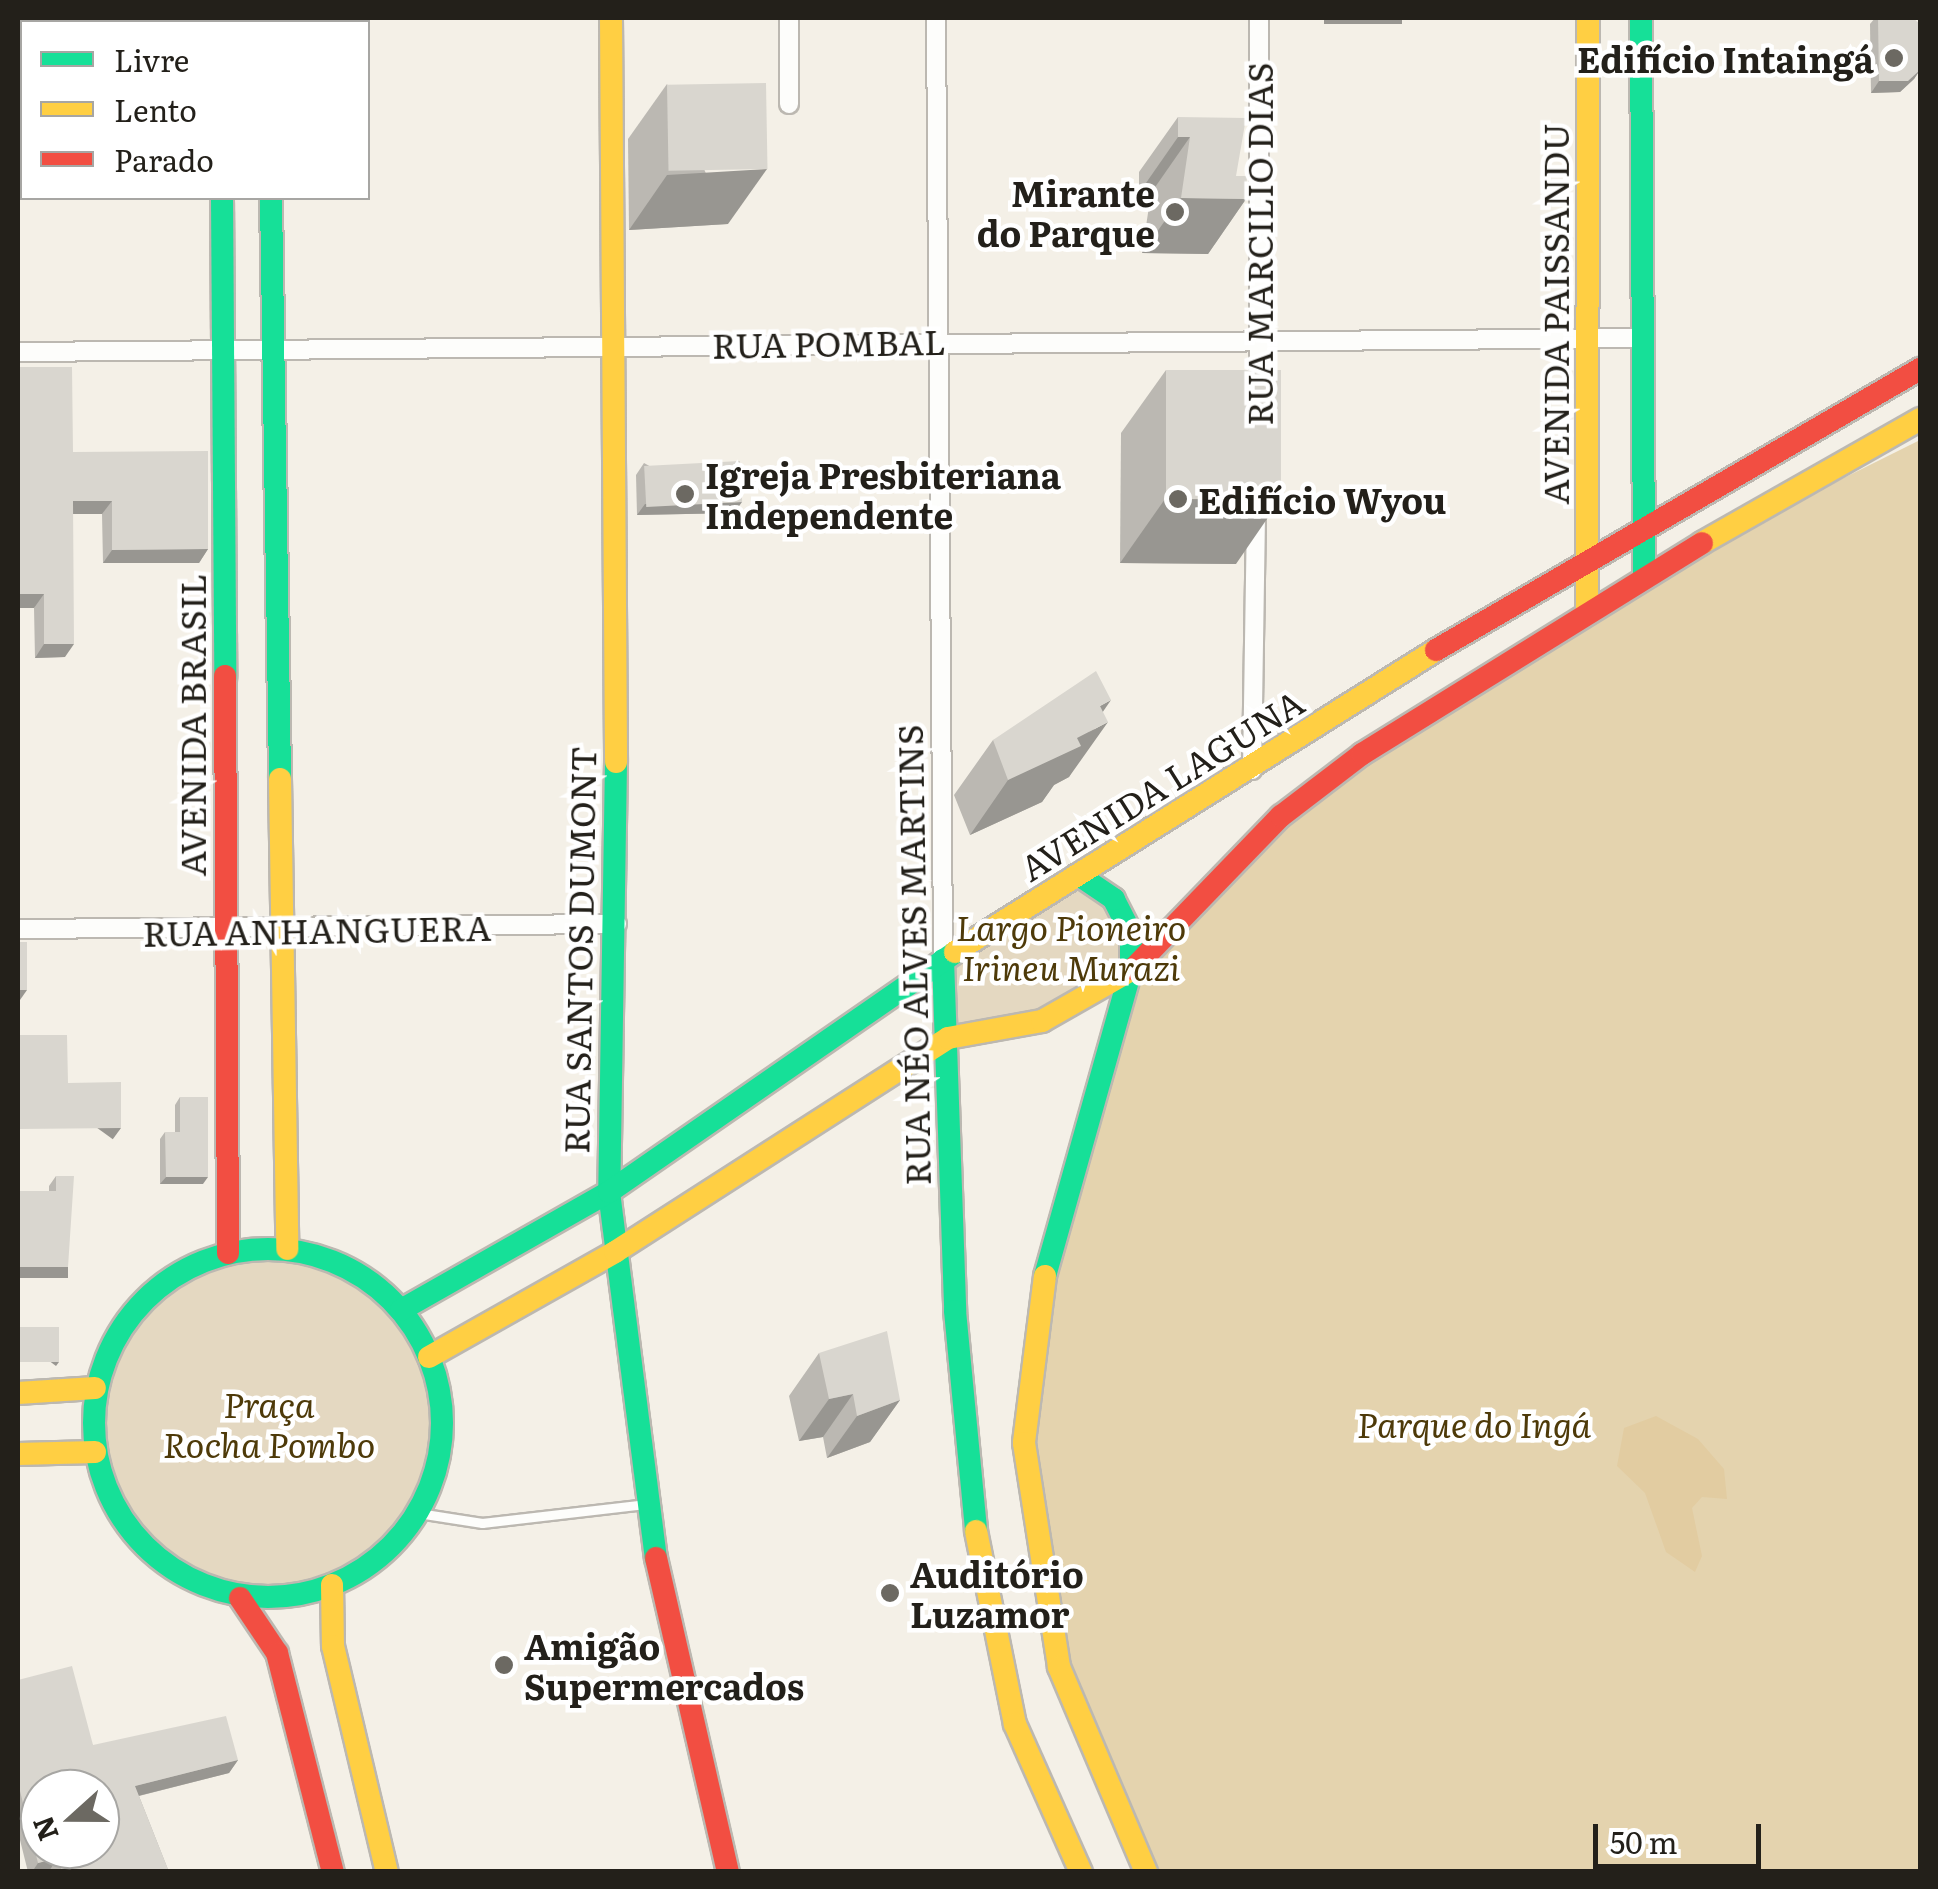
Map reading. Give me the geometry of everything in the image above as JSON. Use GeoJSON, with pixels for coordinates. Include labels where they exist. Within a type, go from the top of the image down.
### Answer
{"type":"FeatureCollection","features":[{"type":"Feature","properties":{"kind":"main road","name":"RUA SANTOS DUMONT"},"geometry":{"type":"LineString","coordinates":[[612,18],[617,924],[609,1192],[644,1504],[670,1652],[728,1872]]}},
{"type":"Feature","properties":{"kind":"main road","name":"AVENIDA PAISSANDU"},"geometry":{"type":"LineString","coordinates":[[1587,610],[1588,18]]}},
{"type":"Feature","properties":{"kind":"main road"},"geometry":{"type":"LineString","coordinates":[[1640,18],[1640,524],[1644,578]]}},
{"type":"Feature","properties":{"kind":"main road","name":"AVENIDA BRASIL"},"geometry":{"type":"LineString","coordinates":[[222,200],[228,1253]]}},
{"type":"Feature","properties":{"kind":"main road"},"geometry":{"type":"LineString","coordinates":[[271,200],[286,1249]]}},
{"type":"Feature","properties":{"kind":"main road","name":"AVENIDA LAGUNA"},"geometry":{"type":"LineString","coordinates":[[401,1310],[609,1192],[943,960],[1252,770],[1590,553],[1920,369]]}},
{"type":"Feature","properties":{"kind":"main road"},"geometry":{"type":"LineString","coordinates":[[429,1357],[615,1252],[948,1038],[1042,1020],[1131,971],[1281,816],[1587,610],[1920,419]]}},
{"type":"Feature","properties":{"kind":"main road"},"geometry":{"type":"LineString","coordinates":[[1080,876],[1114,899],[1131,933],[1131,971],[1051,1230],[1024,1444],[1059,1667],[1146,1872]]}},
{"type":"Feature","properties":{"kind":"main road","name":"RUA NÉO ALVES MARTINS"},"geometry":{"type":"LineString","coordinates":[[943,960],[955,1310],[982,1590],[1015,1724],[1080,1872]]}},
{"type":"Feature","properties":{"kind":"main road"},"geometry":{"type":"LineString","coordinates":[[286,1249],[350,1268],[401,1310],[429,1357],[442,1403],[439,1460],[418,1513],[381,1556],[332,1585],[286,1599],[240,1598],[167,1564],[135,1534],[95,1452],[96,1388],[141,1303],[184,1270],[228,1253],[286,1249]]}},
{"type":"Feature","properties":{"kind":"main road"},"geometry":{"type":"LineString","coordinates":[[18,1393],[96,1388]]}},
{"type":"Feature","properties":{"kind":"main road"},"geometry":{"type":"LineString","coordinates":[[18,1454],[95,1452]]}},
{"type":"Feature","properties":{"kind":"main road"},"geometry":{"type":"LineString","coordinates":[[332,1585],[333,1646],[387,1872]]}},
{"type":"Feature","properties":{"kind":"main road"},"geometry":{"type":"LineString","coordinates":[[240,1598],[277,1653],[332,1872]]}},
{"type":"Feature","properties":{"kind":"street"},"geometry":{"type":"LineString","coordinates":[[789,18],[789,104]]}},
{"type":"Feature","properties":{"kind":"street","name":"RUA NÉO ALVES MARTINS"},"geometry":{"type":"LineString","coordinates":[[936,18],[942,338],[943,960]]}},
{"type":"Feature","properties":{"kind":"street","name":"RUA MARCILIO DIAS"},"geometry":{"type":"LineString","coordinates":[[1258,418],[1259,18]]}},
{"type":"Feature","properties":{"kind":"street","name":"RUA POMBAL"},"geometry":{"type":"LineString","coordinates":[[18,352],[272,354],[942,338],[1640,338]]}},
{"type":"Feature","properties":{"kind":"street"},"geometry":{"type":"LineString","coordinates":[[1252,770],[1257,496]]}},
{"type":"Feature","properties":{"kind":"street","name":"RUA ANHANGUERA"},"geometry":{"type":"LineString","coordinates":[[18,929],[279,933],[617,924]]}},
{"type":"Feature","properties":{"kind":"lane"},"geometry":{"type":"LineString","coordinates":[[418,1513],[482,1523],[644,1504]]}},
{"type":"Feature","properties":{"kind":"green space","name":"Parque do Ingá"},"geometry":{"type":"Polygon","coordinates":[[[1920,440],[1920,1871],[1146,1871],[1103,1788],[1036,1562],[1033,1336],[1131,971],[1281,816],[1643,578],[1920,440]]]}},
{"type":"Feature","properties":{"kind":"green space","name":"Largo Pioneiro Irineu Murazi"},"geometry":{"type":"Polygon","coordinates":[[[1080,876],[1114,899],[1131,971],[1097,996],[948,1038],[943,960],[1080,876]]]}},
{"type":"Feature","properties":{"kind":"green space","name":"Praça Rocha Pombo"},"geometry":{"type":"Polygon","coordinates":[[[268,1249],[302,1252],[335,1262],[365,1278],[391,1300],[413,1326],[429,1356],[439,1389],[439,1457],[429,1490],[413,1520],[391,1546],[365,1568],[335,1584],[302,1594],[268,1597],[234,1594],[201,1584],[171,1568],[145,1546],[123,1520],[107,1490],[97,1457],[94,1423],[97,1389],[107,1356],[123,1326],[145,1300],[171,1278],[201,1262],[234,1252],[268,1249]]]}},
{"type":"Feature","properties":{"kind":"shaded area"},"geometry":{"type":"Polygon","coordinates":[[[1656,1416],[1698,1439],[1724,1469],[1727,1499],[1702,1497],[1692,1508],[1702,1556],[1695,1572],[1666,1552],[1645,1493],[1617,1466],[1624,1428],[1656,1416]]]}},
{"type":"Feature","properties":{"kind":"building","name":"Edifício Intaingá"},"geometry":{"type":"Polygon","coordinates":[[[1878,18],[1913,18],[1920,24],[1920,70],[1908,81],[1879,81],[1878,18]]]}},
{"type":"Feature","properties":{"kind":"building"},"geometry":{"type":"Polygon","coordinates":[[[766,83],[768,169],[669,171],[667,85],[766,83]]]}},
{"type":"Feature","properties":{"kind":"building"},"geometry":{"type":"Polygon","coordinates":[[[1178,117],[1246,118],[1236,176],[1247,176],[1246,199],[1181,198],[1190,137],[1178,137],[1178,117]]]}},
{"type":"Feature","properties":{"kind":"building"},"geometry":{"type":"Polygon","coordinates":[[[18,367],[72,367],[73,452],[208,451],[208,549],[112,550],[112,501],[73,501],[74,644],[44,644],[44,594],[18,594],[18,367]]]}},
{"type":"Feature","properties":{"kind":"building"},"geometry":{"type":"Polygon","coordinates":[[[1166,370],[1281,370],[1281,499],[1166,499],[1166,370]]]}},
{"type":"Feature","properties":{"kind":"building","name":"Igreja Presbiteriana Independente"},"geometry":{"type":"Polygon","coordinates":[[[740,461],[742,502],[646,507],[644,466],[740,461]]]}},
{"type":"Feature","properties":{"kind":"building"},"geometry":{"type":"Polygon","coordinates":[[[1096,671],[1111,700],[1100,706],[1108,722],[1077,738],[1081,746],[1008,780],[993,740],[1096,671]]]}},
{"type":"Feature","properties":{"kind":"building"},"geometry":{"type":"Polygon","coordinates":[[[18,942],[27,942],[27,990],[18,990],[18,942]]]}},
{"type":"Feature","properties":{"kind":"building"},"geometry":{"type":"Polygon","coordinates":[[[18,1035],[67,1035],[68,1083],[121,1082],[121,1128],[18,1129],[18,1035]]]}},
{"type":"Feature","properties":{"kind":"building"},"geometry":{"type":"Polygon","coordinates":[[[180,1097],[208,1097],[208,1177],[166,1177],[165,1132],[180,1132],[180,1097]]]}},
{"type":"Feature","properties":{"kind":"building"},"geometry":{"type":"Polygon","coordinates":[[[56,1176],[74,1176],[68,1267],[18,1267],[18,1191],[56,1191],[56,1176]]]}},
{"type":"Feature","properties":{"kind":"building"},"geometry":{"type":"Polygon","coordinates":[[[18,1327],[59,1327],[59,1362],[18,1362],[18,1327]]]}},
{"type":"Feature","properties":{"kind":"building"},"geometry":{"type":"Polygon","coordinates":[[[887,1331],[900,1400],[857,1416],[853,1394],[829,1399],[819,1353],[887,1331]]]}},
{"type":"Feature","properties":{"kind":"building"},"geometry":{"type":"Polygon","coordinates":[[[72,1666],[93,1745],[226,1716],[238,1760],[135,1786],[169,1872],[62,1872],[61,1869],[120,1869],[120,1769],[20,1769],[20,1791],[18,1680],[72,1666]]]}},
{"type":"Feature","properties":{"kind":"traffic: fast"},"geometry":{"type":"LineString","coordinates":[[1641,18],[1644,578]]}},
{"type":"Feature","properties":{"kind":"traffic: fast"},"geometry":{"type":"LineString","coordinates":[[222,200],[225,676]]}},
{"type":"Feature","properties":{"kind":"traffic: fast"},"geometry":{"type":"LineString","coordinates":[[271,200],[280,779]]}},
{"type":"Feature","properties":{"kind":"traffic: fast"},"geometry":{"type":"LineString","coordinates":[[616,762],[609,1192],[656,1558]]}},
{"type":"Feature","properties":{"kind":"traffic: fast"},"geometry":{"type":"LineString","coordinates":[[1045,1276],[1131,971],[1131,933],[1114,899],[1080,876]]}},
{"type":"Feature","properties":{"kind":"traffic: fast"},"geometry":{"type":"LineString","coordinates":[[401,1310],[609,1192],[955,952]]}},
{"type":"Feature","properties":{"kind":"traffic: fast"},"geometry":{"type":"LineString","coordinates":[[943,960],[955,1311],[976,1531]]}},
{"type":"Feature","properties":{"kind":"traffic: fast"},"geometry":{"type":"LineString","coordinates":[[268,1249],[302,1252],[335,1262],[365,1278],[391,1300],[413,1326],[429,1356],[439,1389],[442,1423],[439,1457],[429,1490],[413,1520],[391,1546],[365,1568],[335,1584],[302,1594],[268,1597],[234,1594],[201,1584],[171,1568],[145,1546],[123,1520],[107,1490],[97,1457],[94,1423],[97,1389],[107,1356],[123,1326],[145,1300],[171,1278],[201,1262],[234,1252],[268,1249]]}},
{"type":"Feature","properties":{"kind":"traffic: slow"},"geometry":{"type":"LineString","coordinates":[[611,18],[616,762]]}},
{"type":"Feature","properties":{"kind":"traffic: slow"},"geometry":{"type":"LineString","coordinates":[[1587,609],[1588,18]]}},
{"type":"Feature","properties":{"kind":"traffic: slow"},"geometry":{"type":"LineString","coordinates":[[1702,543],[1920,419]]}},
{"type":"Feature","properties":{"kind":"traffic: slow"},"geometry":{"type":"LineString","coordinates":[[955,952],[1436,650]]}},
{"type":"Feature","properties":{"kind":"traffic: slow"},"geometry":{"type":"LineString","coordinates":[[280,779],[287,1249]]}},
{"type":"Feature","properties":{"kind":"traffic: slow"},"geometry":{"type":"LineString","coordinates":[[429,1357],[615,1252],[948,1038],[1042,1021],[1133,969]]}},
{"type":"Feature","properties":{"kind":"traffic: slow"},"geometry":{"type":"LineString","coordinates":[[1045,1276],[1024,1443],[1059,1667],[1146,1872]]}},
{"type":"Feature","properties":{"kind":"traffic: slow"},"geometry":{"type":"LineString","coordinates":[[18,1393],[95,1388]]}},
{"type":"Feature","properties":{"kind":"traffic: slow"},"geometry":{"type":"LineString","coordinates":[[18,1454],[95,1452]]}},
{"type":"Feature","properties":{"kind":"traffic: slow"},"geometry":{"type":"LineString","coordinates":[[976,1531],[1015,1724],[1081,1872]]}},
{"type":"Feature","properties":{"kind":"traffic: slow"},"geometry":{"type":"LineString","coordinates":[[332,1585],[333,1646],[387,1872]]}},
{"type":"Feature","properties":{"kind":"traffic: jam"},"geometry":{"type":"LineString","coordinates":[[1436,650],[1920,369]]}},
{"type":"Feature","properties":{"kind":"traffic: jam"},"geometry":{"type":"LineString","coordinates":[[1133,969],[1281,816],[1362,754],[1702,543]]}},
{"type":"Feature","properties":{"kind":"traffic: jam"},"geometry":{"type":"LineString","coordinates":[[225,676],[228,1253]]}},
{"type":"Feature","properties":{"kind":"traffic: jam"},"geometry":{"type":"LineString","coordinates":[[656,1558],[728,1872]]}},
{"type":"Feature","properties":{"kind":"traffic: jam"},"geometry":{"type":"LineString","coordinates":[[240,1598],[277,1653],[333,1872]]}},
{"type":"Feature","properties":{"kind":"place","name":"Edifício Intaingá"},"geometry":{"type":"Point","coordinates":[1894,58]}},
{"type":"Feature","properties":{"kind":"place","name":"Mirante do Parque"},"geometry":{"type":"Point","coordinates":[1175,212]}},
{"type":"Feature","properties":{"kind":"place","name":"Igreja Presbiteriana Independente"},"geometry":{"type":"Point","coordinates":[685,494]}},
{"type":"Feature","properties":{"kind":"place","name":"Edifício Wyou"},"geometry":{"type":"Point","coordinates":[1178,499]}},
{"type":"Feature","properties":{"kind":"place","name":"Auditório Luzamor"},"geometry":{"type":"Point","coordinates":[890,1593]}},
{"type":"Feature","properties":{"kind":"place","name":"Amigão Supermercados"},"geometry":{"type":"Point","coordinates":[504,1665]}}]}
